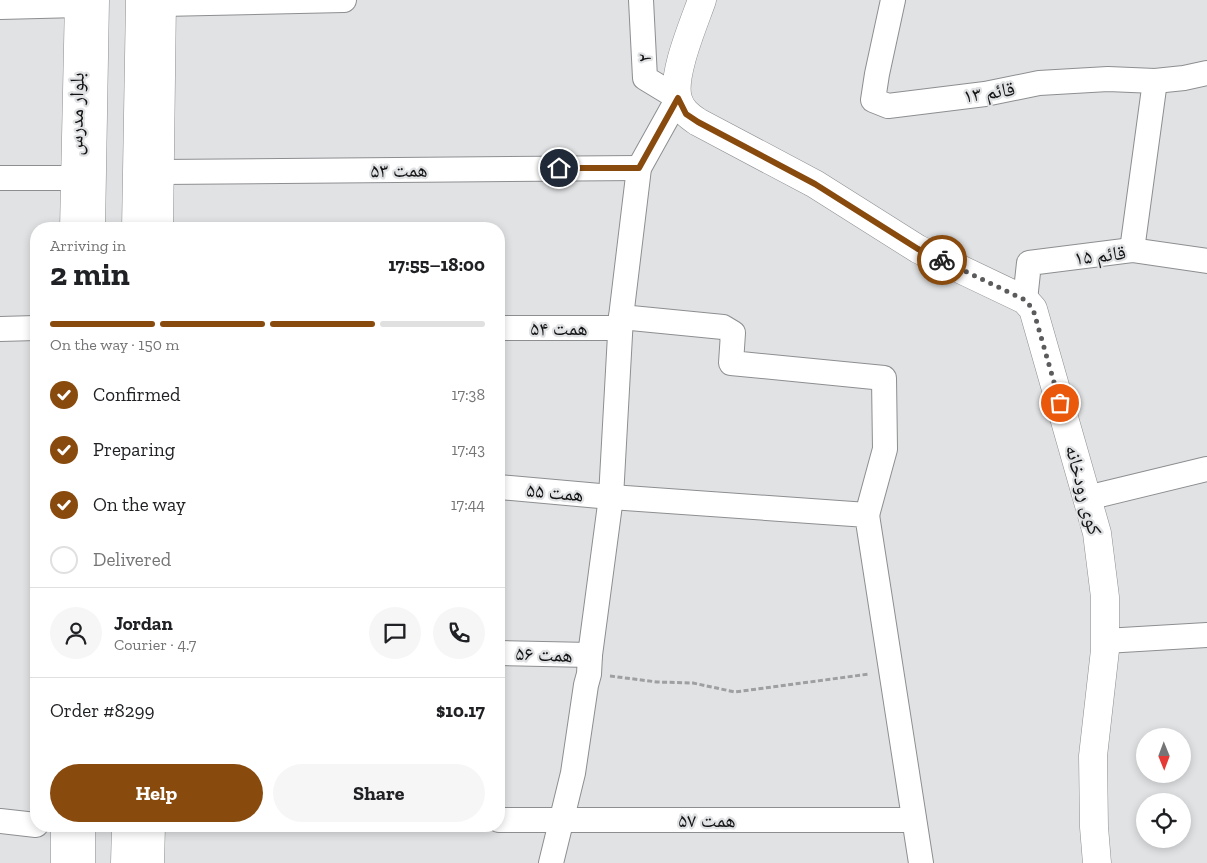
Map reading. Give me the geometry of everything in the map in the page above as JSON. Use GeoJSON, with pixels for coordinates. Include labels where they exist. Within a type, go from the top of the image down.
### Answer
{"type":"FeatureCollection","features":[{"type":"Feature","properties":{"kind":"street"},"geometry":{"type":"LineString","coordinates":[[155,1],[344,0]]}},
{"type":"Feature","properties":{"kind":"street","name":"۲"},"geometry":{"type":"LineString","coordinates":[[642,0],[645,78],[678,98]]}},
{"type":"Feature","properties":{"kind":"street"},"geometry":{"type":"LineString","coordinates":[[702,0],[682,58],[678,82],[678,98],[686,114],[815,184],[918,249],[1025,300]]}},
{"type":"Feature","properties":{"kind":"street","name":"قائم ۱۳"},"geometry":{"type":"LineString","coordinates":[[893,0],[873,100],[888,106],[985,94],[1039,83],[1108,79],[1155,81],[1207,73]]}},
{"type":"Feature","properties":{"kind":"street"},"geometry":{"type":"LineString","coordinates":[[155,1],[160,172],[159,222]]}},
{"type":"Feature","properties":{"kind":"street"},"geometry":{"type":"LineString","coordinates":[[137,222],[155,1]]}},
{"type":"Feature","properties":{"kind":"street"},"geometry":{"type":"LineString","coordinates":[[0,7],[84,2]]}},
{"type":"Feature","properties":{"kind":"street","name":"بلوار مدرس"},"geometry":{"type":"LineString","coordinates":[[74,222],[84,2]]}},
{"type":"Feature","properties":{"kind":"street","name":"بلوار مدرس"},"geometry":{"type":"LineString","coordinates":[[84,2],[91,222]]}},
{"type":"Feature","properties":{"kind":"street"},"geometry":{"type":"LineString","coordinates":[[1132,250],[1155,81]]}},
{"type":"Feature","properties":{"kind":"street"},"geometry":{"type":"LineString","coordinates":[[551,863],[574,773],[590,664],[611,497],[620,322],[639,168],[678,98]]}},
{"type":"Feature","properties":{"kind":"street","name":"همت ۵۳"},"geometry":{"type":"LineString","coordinates":[[160,172],[639,168]]}},
{"type":"Feature","properties":{"kind":"street"},"geometry":{"type":"LineString","coordinates":[[0,178],[75,178]]}},
{"type":"Feature","properties":{"kind":"street","name":"قائم ۱۵"},"geometry":{"type":"LineString","coordinates":[[1025,300],[1029,264],[1132,250],[1207,261]]}},
{"type":"Feature","properties":{"kind":"street","name":"کوی رودخانه"},"geometry":{"type":"LineString","coordinates":[[1025,300],[1033,309],[1097,532],[1105,597],[1105,641],[1094,756],[1094,827],[1097,863]]}},
{"type":"Feature","properties":{"kind":"street","name":"همت ۵۴"},"geometry":{"type":"LineString","coordinates":[[505,328],[620,322],[723,327],[733,332],[731,363],[884,378],[885,449],[867,515]]}},
{"type":"Feature","properties":{"kind":"street"},"geometry":{"type":"LineString","coordinates":[[0,329],[30,328]]}},
{"type":"Feature","properties":{"kind":"street"},"geometry":{"type":"LineString","coordinates":[[1087,498],[1207,469]]}},
{"type":"Feature","properties":{"kind":"street","name":"همت ۵۵"},"geometry":{"type":"LineString","coordinates":[[505,488],[867,515]]}},
{"type":"Feature","properties":{"kind":"street"},"geometry":{"type":"LineString","coordinates":[[867,515],[921,863]]}},
{"type":"Feature","properties":{"kind":"street"},"geometry":{"type":"LineString","coordinates":[[1105,641],[1207,635]]}},
{"type":"Feature","properties":{"kind":"street","name":"همت ۵۶"},"geometry":{"type":"LineString","coordinates":[[505,654],[590,664]]}},
{"type":"Feature","properties":{"kind":"street","name":"همت ۵۷"},"geometry":{"type":"LineString","coordinates":[[505,820],[914,820]]}},
{"type":"Feature","properties":{"kind":"street"},"geometry":{"type":"LineString","coordinates":[[0,821],[30,824]]}},
{"type":"Feature","properties":{"kind":"street"},"geometry":{"type":"LineString","coordinates":[[65,832],[65,863]]}},
{"type":"Feature","properties":{"kind":"street"},"geometry":{"type":"LineString","coordinates":[[67,832],[81,863]]}},
{"type":"Feature","properties":{"kind":"street"},"geometry":{"type":"LineString","coordinates":[[125,863],[126,832]]}},
{"type":"Feature","properties":{"kind":"street"},"geometry":{"type":"LineString","coordinates":[[150,863],[151,832]]}},
{"type":"Feature","properties":{"kind":"path"},"geometry":{"type":"LineString","coordinates":[[590,664],[657,682],[693,683],[735,692],[891,671]]}},
{"type":"Feature","properties":{"kind":"way so far"},"geometry":{"type":"LineString","coordinates":[[942,260],[1025,300],[1033,309],[1060,403]]}},
{"type":"Feature","properties":{"kind":"route"},"geometry":{"type":"LineString","coordinates":[[559,168],[639,168],[678,98],[686,114],[698,122],[815,184],[918,249],[942,260]]}}]}
